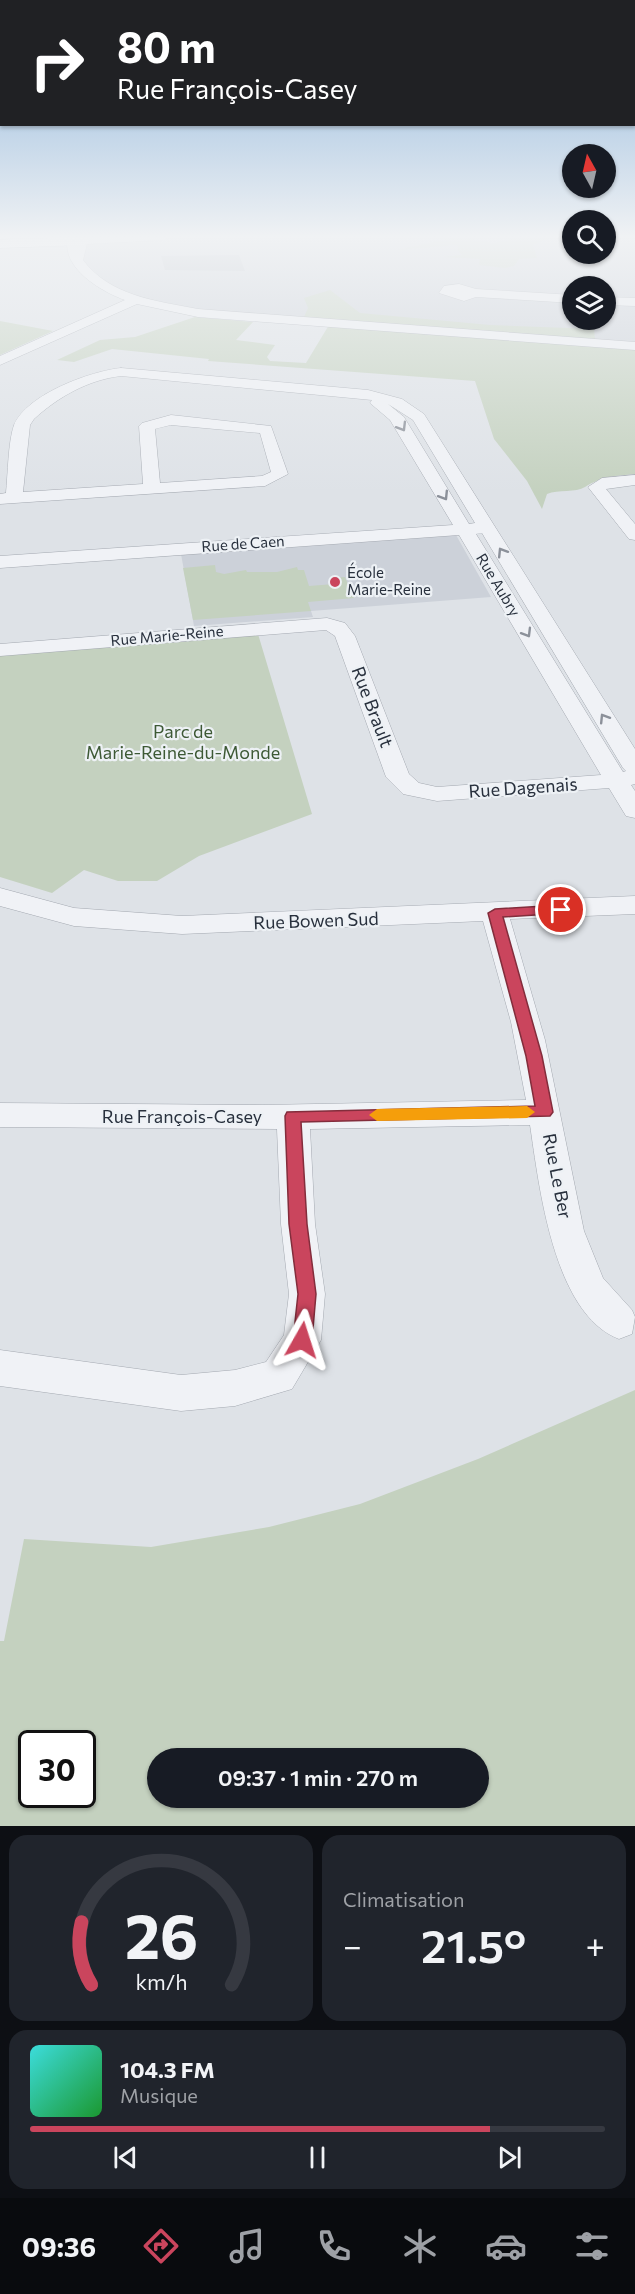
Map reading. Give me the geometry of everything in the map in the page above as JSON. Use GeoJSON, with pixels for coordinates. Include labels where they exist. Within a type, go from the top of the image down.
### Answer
{"type":"FeatureCollection","features":[{"type":"Feature","properties":{"kind":"street"},"geometry":{"type":"LineString","coordinates":[[0,361],[86,322]]}},
{"type":"Feature","properties":{"kind":"street"},"geometry":{"type":"LineString","coordinates":[[316,322],[635,346]]}},
{"type":"Feature","properties":{"kind":"street","name":"Rue Aubry"},"geometry":{"type":"LineString","coordinates":[[7,498],[21,425],[26,416],[64,391],[104,374],[121,372],[335,390],[397,402],[419,417],[486,527],[629,775],[635,811]]}},
{"type":"Feature","properties":{"kind":"street","name":"Rue Aubry"},"geometry":{"type":"LineString","coordinates":[[335,390],[370,399],[386,407],[396,417],[464,529],[629,775]]}},
{"type":"Feature","properties":{"kind":"street"},"geometry":{"type":"LineString","coordinates":[[7,498],[265,481],[280,474],[266,429],[165,420],[147,426],[152,488]]}},
{"type":"Feature","properties":{"kind":"street"},"geometry":{"type":"LineString","coordinates":[[635,480],[598,484],[596,487],[635,535]]}},
{"type":"Feature","properties":{"kind":"street","name":"Rue de Caen"},"geometry":{"type":"LineString","coordinates":[[0,562],[486,527]]}},
{"type":"Feature","properties":{"kind":"street","name":"Rue Marie-Reine"},"geometry":{"type":"LineString","coordinates":[[0,650],[303,624],[333,625]]}},
{"type":"Feature","properties":{"kind":"street","name":"Rue Brault"},"geometry":{"type":"LineString","coordinates":[[333,625],[340,627],[345,636],[398,777],[411,789]]}},
{"type":"Feature","properties":{"kind":"street","name":"Rue Dagenais"},"geometry":{"type":"LineString","coordinates":[[411,789],[437,794],[629,775]]}},
{"type":"Feature","properties":{"kind":"street","name":"Rue Bowen Sud"},"geometry":{"type":"LineString","coordinates":[[0,897],[74,917],[152,924],[229,925],[635,905]]}},
{"type":"Feature","properties":{"kind":"street","name":"Rue Le Ber"},"geometry":{"type":"LineString","coordinates":[[495,913],[534,1056],[562,1213],[574,1255],[593,1294],[619,1322]]}},
{"type":"Feature","properties":{"kind":"street","name":"Rue François-Casey"},"geometry":{"type":"LineString","coordinates":[[0,1115],[293,1116],[545,1112]]}},
{"type":"Feature","properties":{"kind":"street"},"geometry":{"type":"LineString","coordinates":[[0,1368],[181,1393],[236,1388],[278,1376],[302,1340],[307,1294],[298,1224],[293,1116]]}},
{"type":"Feature","properties":{"kind":"shaded area"},"geometry":{"type":"Polygon","coordinates":[[[317,322],[562,322],[562,330],[616,330],[616,322],[635,322],[635,346],[317,322]]]}},
{"type":"Feature","properties":{"kind":"shaded area","name":"École Marie-Reine"},"geometry":{"type":"Polygon","coordinates":[[[456,535],[491,597],[311,611],[313,617],[194,626],[181,554],[456,535]]]}},
{"type":"Feature","properties":{"kind":"green space"},"geometry":{"type":"Polygon","coordinates":[[[0,322],[53,331],[0,355],[0,322]]]}},
{"type":"Feature","properties":{"kind":"green space"},"geometry":{"type":"Polygon","coordinates":[[[179,322],[253,322],[236,340],[275,345],[267,357],[270,361],[306,363],[329,325],[635,347],[635,474],[609,477],[581,489],[547,494],[542,509],[527,481],[494,439],[475,381],[208,361],[209,359],[112,349],[74,362],[57,360],[100,340],[135,337],[179,322]]]}},
{"type":"Feature","properties":{"kind":"green space"},"geometry":{"type":"Polygon","coordinates":[[[373,322],[460,322],[562,328],[562,330],[594,330],[595,339],[373,322]]]}},
{"type":"Feature","properties":{"kind":"green space"},"geometry":{"type":"Polygon","coordinates":[[[215,565],[216,572],[224,574],[246,570],[247,572],[277,572],[297,567],[298,570],[304,570],[309,586],[334,584],[333,578],[345,577],[354,598],[308,602],[311,611],[193,620],[183,568],[215,565]]]}},
{"type":"Feature","properties":{"kind":"green space","name":"Parc de Marie-Reine-du-Monde"},"geometry":{"type":"Polygon","coordinates":[[[258,634],[312,814],[199,856],[157,881],[118,881],[84,870],[52,893],[0,877],[0,655],[258,634]]]}},
{"type":"Feature","properties":{"kind":"green space"},"geometry":{"type":"Polygon","coordinates":[[[635,1390],[635,1826],[0,1826],[0,1641],[4,1641],[24,1539],[151,1547],[269,1527],[360,1504],[478,1459],[635,1390]]]}},
{"type":"Feature","properties":{"kind":"slow traffic"},"geometry":{"type":"LineString","coordinates":[[377,1115],[527,1112]]}},
{"type":"Feature","properties":{"kind":"place","name":"École Marie-Reine"},"geometry":{"type":"Point","coordinates":[335,582]}},
{"type":"Feature","properties":{"kind":"route"},"geometry":{"type":"LineString","coordinates":[[302,1340],[307,1294],[298,1224],[292,1137],[293,1116],[545,1112],[534,1056],[495,913],[561,910]]}}]}
